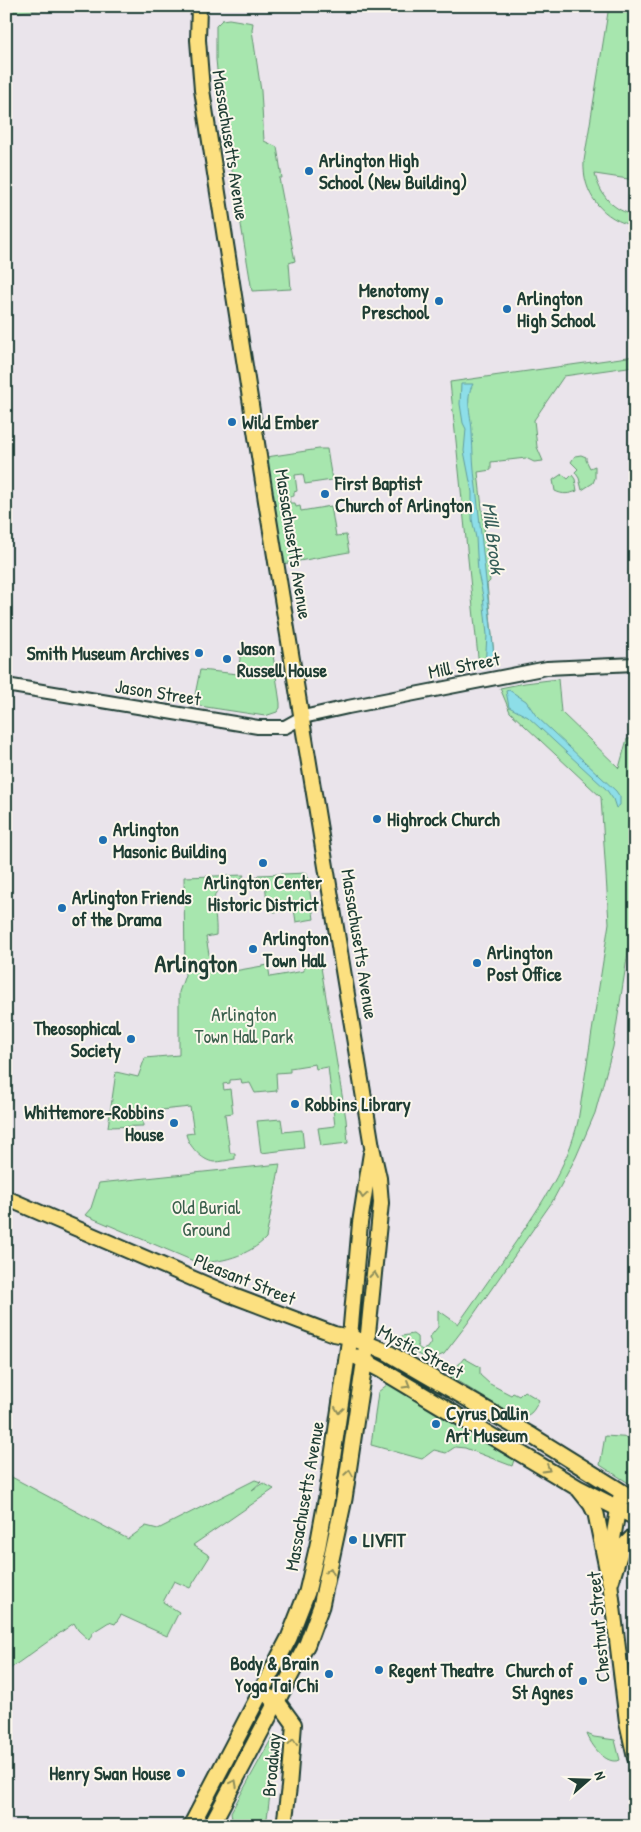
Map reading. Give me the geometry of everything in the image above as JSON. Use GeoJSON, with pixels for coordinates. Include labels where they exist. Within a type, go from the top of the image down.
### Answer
{"type":"FeatureCollection","features":[{"type":"Feature","properties":{"kind":"highway","name":"Mystic Street"},"geometry":{"type":"LineString","coordinates":[[348,1345],[367,1344],[385,1351],[532,1436],[628,1496]]}},
{"type":"Feature","properties":{"kind":"highway","name":"Massachusetts Avenue"},"geometry":{"type":"LineString","coordinates":[[211,1826],[278,1702],[318,1618],[326,1590],[346,1491],[367,1344]]}},
{"type":"Feature","properties":{"kind":"highway","name":"Mystic Street"},"geometry":{"type":"LineString","coordinates":[[348,1345],[365,1361],[578,1488],[635,1517]]}},
{"type":"Feature","properties":{"kind":"highway","name":"Massachusetts Avenue"},"geometry":{"type":"LineString","coordinates":[[191,1826],[295,1625],[312,1575],[327,1496],[348,1345]]}},
{"type":"Feature","properties":{"kind":"highway"},"geometry":{"type":"LineString","coordinates":[[526,1456],[532,1436]]}},
{"type":"Feature","properties":{"kind":"highway"},"geometry":{"type":"LineString","coordinates":[[578,1488],[591,1504],[596,1514],[610,1582]]}},
{"type":"Feature","properties":{"kind":"highway"},"geometry":{"type":"LineString","coordinates":[[610,1582],[622,1549],[635,1535]]}},
{"type":"Feature","properties":{"kind":"main road","name":"Massachusetts Avenue"},"geometry":{"type":"LineString","coordinates":[[200,6],[198,46],[202,90],[262,475],[372,1147],[379,1178],[381,1202],[367,1344]]}},
{"type":"Feature","properties":{"kind":"main road","name":"Mill Street"},"geometry":{"type":"LineString","coordinates":[[303,717],[548,668],[635,664]]}},
{"type":"Feature","properties":{"kind":"main road","name":"Jason Street"},"geometry":{"type":"LineString","coordinates":[[6,685],[258,727],[285,727],[303,717]]}},
{"type":"Feature","properties":{"kind":"main road","name":"Massachusetts Avenue"},"geometry":{"type":"LineString","coordinates":[[348,1345],[360,1223],[372,1147]]}},
{"type":"Feature","properties":{"kind":"main road","name":"Pleasant Street"},"geometry":{"type":"LineString","coordinates":[[6,1198],[223,1291],[334,1334]]}},
{"type":"Feature","properties":{"kind":"main road","name":"Mystic Street"},"geometry":{"type":"LineString","coordinates":[[334,1334],[348,1345]]}},
{"type":"Feature","properties":{"kind":"main road","name":"Chestnut Street"},"geometry":{"type":"LineString","coordinates":[[628,1496],[618,1509],[612,1545],[610,1582],[627,1722],[635,1758]]}},
{"type":"Feature","properties":{"kind":"main road","name":"Broadway"},"geometry":{"type":"LineString","coordinates":[[261,1692],[278,1702],[294,1724],[284,1826]]}},
{"type":"Feature","properties":{"kind":"green space"},"geometry":{"type":"Polygon","coordinates":[[[6,6],[88,6],[6,13],[6,6]]]}},
{"type":"Feature","properties":{"kind":"green space"},"geometry":{"type":"Polygon","coordinates":[[[609,6],[635,6],[635,180],[595,174],[600,189],[609,201],[620,210],[635,215],[635,226],[613,218],[597,204],[591,194],[584,173],[584,161],[609,6]]]}},
{"type":"Feature","properties":{"kind":"green space"},"geometry":{"type":"Polygon","coordinates":[[[229,19],[253,23],[252,30],[261,91],[264,141],[277,147],[282,178],[279,178],[295,261],[289,263],[291,289],[252,291],[219,92],[216,59],[216,26],[222,20],[229,19]]]}},
{"type":"Feature","properties":{"kind":"green space"},"geometry":{"type":"Polygon","coordinates":[[[635,356],[635,366],[564,376],[534,420],[537,447],[543,461],[534,462],[526,458],[491,462],[491,470],[478,472],[490,581],[487,584],[495,665],[484,668],[478,657],[450,382],[635,356]]]}},
{"type":"Feature","properties":{"kind":"green space"},"geometry":{"type":"Polygon","coordinates":[[[327,449],[332,480],[305,484],[303,474],[295,475],[297,491],[294,492],[294,496],[289,497],[290,503],[295,503],[296,507],[300,506],[301,511],[331,506],[336,536],[346,535],[349,552],[277,565],[260,458],[327,449]]]}},
{"type":"Feature","properties":{"kind":"green space"},"geometry":{"type":"Polygon","coordinates":[[[581,455],[586,457],[590,468],[595,466],[593,483],[582,490],[579,478],[575,472],[578,469],[571,462],[575,456],[581,455]]]}},
{"type":"Feature","properties":{"kind":"green space"},"geometry":{"type":"Polygon","coordinates":[[[562,474],[568,479],[572,475],[575,479],[577,491],[566,494],[555,491],[553,480],[562,474]]]}},
{"type":"Feature","properties":{"kind":"green space"},"geometry":{"type":"Polygon","coordinates":[[[241,651],[273,655],[280,703],[280,708],[277,712],[265,716],[193,705],[200,670],[238,674],[241,651]]]}},
{"type":"Feature","properties":{"kind":"green space"},"geometry":{"type":"Polygon","coordinates":[[[558,679],[561,712],[619,768],[627,739],[635,738],[635,908],[613,1047],[595,1113],[576,1157],[552,1202],[444,1354],[434,1358],[421,1356],[398,1344],[402,1336],[413,1334],[417,1337],[420,1349],[427,1348],[431,1342],[429,1338],[438,1327],[438,1310],[458,1324],[515,1243],[552,1185],[567,1154],[578,1121],[609,923],[601,797],[510,712],[500,688],[558,679]]]}},
{"type":"Feature","properties":{"kind":"green space"},"geometry":{"type":"Polygon","coordinates":[[[307,873],[314,919],[296,922],[294,909],[274,912],[271,906],[267,906],[265,879],[256,879],[258,875],[307,873]]]}},
{"type":"Feature","properties":{"kind":"green space","name":"Arlington Town Hall Park"},"geometry":{"type":"Polygon","coordinates":[[[244,875],[241,880],[220,887],[214,899],[216,935],[206,937],[212,972],[234,969],[234,971],[268,965],[270,977],[304,971],[302,958],[319,955],[346,1119],[348,1143],[321,1146],[318,1128],[335,1126],[328,1067],[316,1069],[315,1064],[290,1068],[290,1072],[276,1073],[277,1091],[255,1093],[250,1083],[242,1084],[241,1079],[230,1080],[230,1083],[223,1084],[224,1090],[230,1089],[233,1113],[225,1114],[230,1153],[235,1153],[235,1159],[214,1162],[200,1156],[187,1138],[186,1134],[194,1133],[190,1107],[142,1112],[143,1126],[108,1127],[116,1072],[138,1077],[145,1058],[179,1055],[179,992],[185,975],[184,877],[244,875]]]}},
{"type":"Feature","properties":{"kind":"green space"},"geometry":{"type":"Polygon","coordinates":[[[281,1119],[283,1132],[302,1130],[304,1148],[261,1153],[257,1121],[281,1119]]]}},
{"type":"Feature","properties":{"kind":"green space","name":"Old Burial Ground"},"geometry":{"type":"Polygon","coordinates":[[[280,1164],[266,1238],[243,1254],[224,1260],[196,1262],[85,1215],[91,1208],[99,1183],[280,1164]]]}},
{"type":"Feature","properties":{"kind":"green space"},"geometry":{"type":"Polygon","coordinates":[[[464,1358],[480,1367],[480,1375],[490,1384],[511,1395],[513,1393],[519,1396],[524,1391],[539,1400],[533,1410],[528,1415],[516,1417],[449,1376],[464,1358]]]}},
{"type":"Feature","properties":{"kind":"green space"},"geometry":{"type":"Polygon","coordinates":[[[388,1384],[514,1460],[512,1466],[465,1448],[455,1447],[446,1453],[434,1450],[422,1459],[371,1445],[378,1392],[388,1384]]]}},
{"type":"Feature","properties":{"kind":"green space"},"geometry":{"type":"Polygon","coordinates":[[[605,1436],[635,1438],[635,1487],[600,1465],[605,1436]]]}},
{"type":"Feature","properties":{"kind":"green space"},"geometry":{"type":"Polygon","coordinates":[[[6,1474],[128,1539],[146,1526],[158,1529],[255,1480],[261,1482],[252,1490],[263,1483],[274,1489],[193,1545],[210,1556],[190,1588],[174,1581],[163,1602],[179,1612],[167,1636],[121,1615],[115,1624],[109,1622],[93,1632],[89,1640],[78,1630],[74,1623],[11,1668],[6,1674],[6,1474]]]}},
{"type":"Feature","properties":{"kind":"green space"},"geometry":{"type":"Polygon","coordinates":[[[587,1734],[615,1740],[620,1760],[615,1761],[604,1757],[592,1744],[587,1734]]]}},
{"type":"Feature","properties":{"kind":"green space"},"geometry":{"type":"Polygon","coordinates":[[[273,1736],[277,1739],[266,1826],[240,1824],[233,1826],[231,1812],[273,1736]]]}},
{"type":"Feature","properties":{"kind":"water"},"geometry":{"type":"Polygon","coordinates":[[[461,384],[473,384],[470,390],[469,402],[474,467],[495,665],[485,667],[487,635],[483,596],[478,573],[476,538],[472,519],[472,492],[464,451],[466,429],[463,423],[460,404],[461,384]]]}},
{"type":"Feature","properties":{"kind":"water"},"geometry":{"type":"Polygon","coordinates":[[[509,690],[526,701],[537,717],[616,791],[620,797],[620,805],[616,808],[613,799],[606,789],[528,717],[509,707],[506,691],[509,690]]]}},
{"type":"Feature","properties":{"kind":"place","name":"Arlington High School (New Building)"},"geometry":{"type":"Point","coordinates":[309,171]}},
{"type":"Feature","properties":{"kind":"place","name":"Menotomy Preschool"},"geometry":{"type":"Point","coordinates":[439,301]}},
{"type":"Feature","properties":{"kind":"place","name":"Arlington High School"},"geometry":{"type":"Point","coordinates":[507,309]}},
{"type":"Feature","properties":{"kind":"place","name":"Wild Ember"},"geometry":{"type":"Point","coordinates":[232,422]}},
{"type":"Feature","properties":{"kind":"place","name":"First Baptist Church of Arlington"},"geometry":{"type":"Point","coordinates":[325,494]}},
{"type":"Feature","properties":{"kind":"place","name":"Smith Museum Archives"},"geometry":{"type":"Point","coordinates":[199,653]}},
{"type":"Feature","properties":{"kind":"place","name":"Jason Russell House"},"geometry":{"type":"Point","coordinates":[227,659]}},
{"type":"Feature","properties":{"kind":"place","name":"Highrock Church"},"geometry":{"type":"Point","coordinates":[377,819]}},
{"type":"Feature","properties":{"kind":"place","name":"Arlington Masonic Building"},"geometry":{"type":"Point","coordinates":[103,840]}},
{"type":"Feature","properties":{"kind":"place","name":"Arlington Center Historic District"},"geometry":{"type":"Point","coordinates":[263,863]}},
{"type":"Feature","properties":{"kind":"place","name":"Arlington Friends of the Drama"},"geometry":{"type":"Point","coordinates":[62,908]}},
{"type":"Feature","properties":{"kind":"place","name":"Arlington Town Hall"},"geometry":{"type":"Point","coordinates":[253,949]}},
{"type":"Feature","properties":{"kind":"place","name":"Arlington Post Office"},"geometry":{"type":"Point","coordinates":[477,963]}},
{"type":"Feature","properties":{"kind":"place","name":"Theosophical Society"},"geometry":{"type":"Point","coordinates":[131,1039]}},
{"type":"Feature","properties":{"kind":"place","name":"Robbins Library"},"geometry":{"type":"Point","coordinates":[295,1104]}},
{"type":"Feature","properties":{"kind":"place","name":"Whittemore-Robbins House"},"geometry":{"type":"Point","coordinates":[174,1123]}},
{"type":"Feature","properties":{"kind":"place","name":"Cyrus Dallin Art Museum"},"geometry":{"type":"Point","coordinates":[436,1424]}},
{"type":"Feature","properties":{"kind":"place","name":"LIVFIT"},"geometry":{"type":"Point","coordinates":[353,1540]}},
{"type":"Feature","properties":{"kind":"place","name":"Regent Theatre"},"geometry":{"type":"Point","coordinates":[379,1670]}},
{"type":"Feature","properties":{"kind":"place","name":"Body & Brain Yoga Tai Chi"},"geometry":{"type":"Point","coordinates":[329,1674]}},
{"type":"Feature","properties":{"kind":"place","name":"Church of St Agnes"},"geometry":{"type":"Point","coordinates":[583,1681]}},
{"type":"Feature","properties":{"kind":"place","name":"Henry Swan House"},"geometry":{"type":"Point","coordinates":[181,1773]}},
{"type":"Feature","properties":{"kind":"district","name":"Arlington"},"geometry":{"type":"Point","coordinates":[196,963]}},
{"type":"Feature","properties":{"kind":"water label","name":"Mill Brook"},"geometry":{"type":"Point","coordinates":[494,538]}}]}
